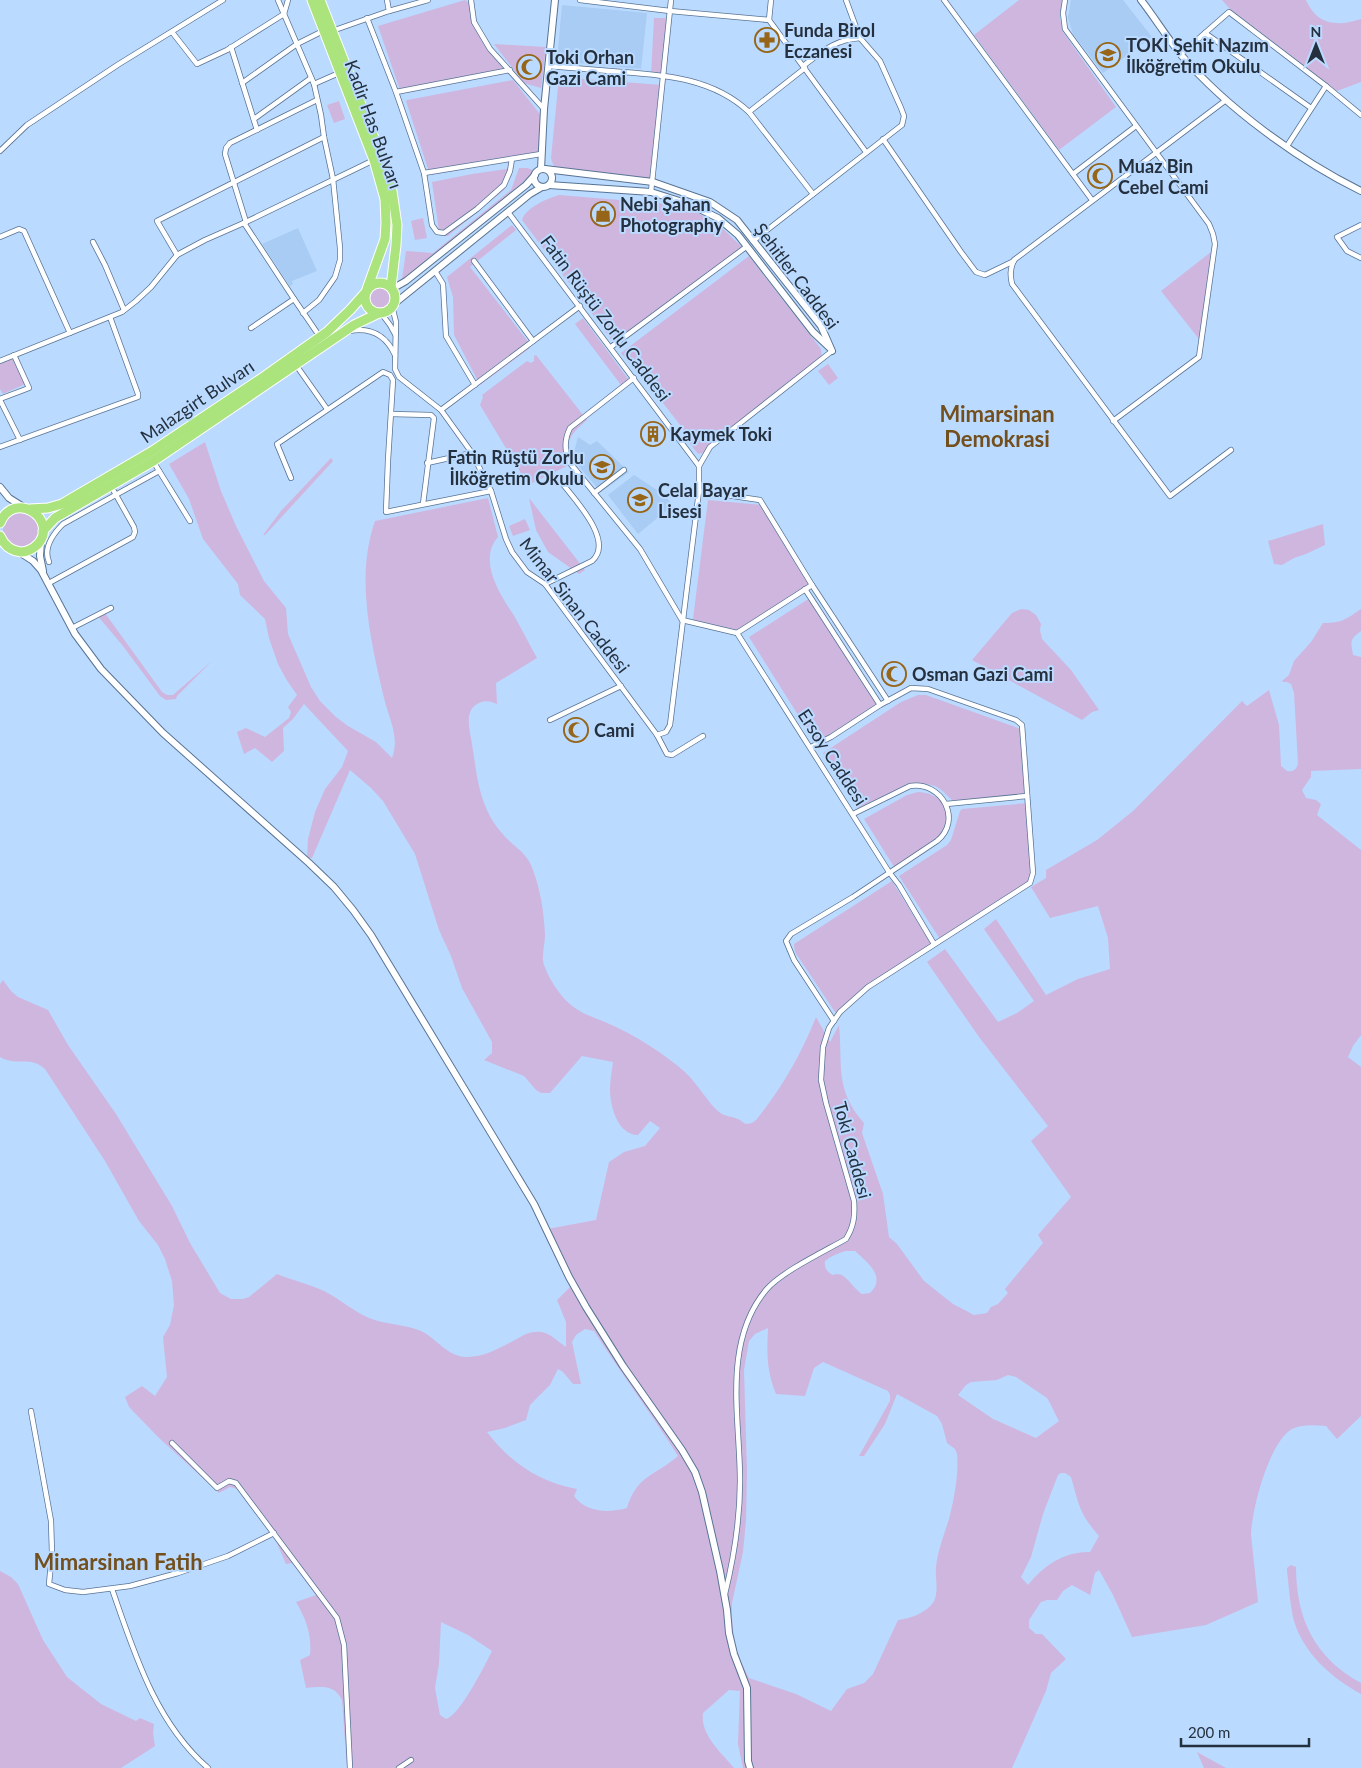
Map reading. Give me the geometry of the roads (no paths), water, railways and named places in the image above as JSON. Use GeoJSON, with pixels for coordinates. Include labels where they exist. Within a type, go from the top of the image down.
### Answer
{"type":"FeatureCollection","features":[{"type":"Feature","properties":{"kind":"highway","name":"Kadir Has Bulvarı"},"geometry":{"type":"LineString","coordinates":[[312,0],[328,31],[376,143],[392,191],[396,216],[396,245],[392,288]]}},
{"type":"Feature","properties":{"kind":"highway","name":"Kadir Has Bulvarı"},"geometry":{"type":"LineString","coordinates":[[320,0],[339,73],[374,160],[383,191],[386,223],[385,239],[367,290]]}},
{"type":"Feature","properties":{"kind":"highway"},"geometry":{"type":"LineString","coordinates":[[380,282],[392,288],[395,298],[393,305],[387,311],[380,313],[371,310],[367,306],[365,300],[367,290],[374,284],[380,282]]}},
{"type":"Feature","properties":{"kind":"highway","name":"Malazgirt Bulvarı"},"geometry":{"type":"LineString","coordinates":[[0,519],[11,510],[18,508],[48,508],[62,504],[151,452],[320,337],[344,317],[367,290]]}},
{"type":"Feature","properties":{"kind":"highway","name":"Malazgirt Bulvarı"},"geometry":{"type":"LineString","coordinates":[[18,551],[31,549],[37,545],[55,518],[153,461],[340,334],[380,313]]}},
{"type":"Feature","properties":{"kind":"highway"},"geometry":{"type":"LineString","coordinates":[[28,509],[41,520],[42,535]]}},
{"type":"Feature","properties":{"kind":"highway"},"geometry":{"type":"LineString","coordinates":[[0,536],[6,546],[18,551]]}},
{"type":"Feature","properties":{"kind":"highway"},"geometry":{"type":"LineString","coordinates":[[0,554],[18,551]]}},
{"type":"Feature","properties":{"kind":"street"},"geometry":{"type":"LineString","coordinates":[[0,151],[27,125],[119,64],[223,0]]}},
{"type":"Feature","properties":{"kind":"street"},"geometry":{"type":"LineString","coordinates":[[278,0],[314,84],[333,179],[340,248],[339,266],[335,277],[323,296],[303,313]]}},
{"type":"Feature","properties":{"kind":"street"},"geometry":{"type":"LineString","coordinates":[[172,32],[196,64],[231,47],[284,14],[288,0]]}},
{"type":"Feature","properties":{"kind":"street"},"geometry":{"type":"LineString","coordinates":[[387,0],[389,11]]}},
{"type":"Feature","properties":{"kind":"street"},"geometry":{"type":"LineString","coordinates":[[242,83],[297,44],[407,3],[428,0]]}},
{"type":"Feature","properties":{"kind":"street"},"geometry":{"type":"LineString","coordinates":[[471,0],[474,22],[490,49],[544,109]]}},
{"type":"Feature","properties":{"kind":"street"},"geometry":{"type":"LineString","coordinates":[[543,169],[541,154],[544,109],[555,0]]}},
{"type":"Feature","properties":{"kind":"street"},"geometry":{"type":"LineString","coordinates":[[580,0],[769,20]]}},
{"type":"Feature","properties":{"kind":"street"},"geometry":{"type":"LineString","coordinates":[[651,192],[671,0]]}},
{"type":"Feature","properties":{"kind":"street"},"geometry":{"type":"LineString","coordinates":[[771,0],[769,20],[866,152]]}},
{"type":"Feature","properties":{"kind":"street"},"geometry":{"type":"LineString","coordinates":[[753,241],[902,125],[904,116],[880,61],[860,38],[846,0]]}},
{"type":"Feature","properties":{"kind":"street"},"geometry":{"type":"LineString","coordinates":[[944,0],[1092,200]]}},
{"type":"Feature","properties":{"kind":"street"},"geometry":{"type":"LineString","coordinates":[[1064,0],[1065,29],[1209,224],[1213,234],[1214,244],[1199,357],[1113,421]]}},
{"type":"Feature","properties":{"kind":"street"},"geometry":{"type":"LineString","coordinates":[[1141,0],[1181,54],[1212,88],[1253,122],[1287,146],[1361,191]]}},
{"type":"Feature","properties":{"kind":"street"},"geometry":{"type":"LineString","coordinates":[[1181,54],[1229,12],[1361,115]]}},
{"type":"Feature","properties":{"kind":"street"},"geometry":{"type":"LineString","coordinates":[[367,18],[396,92],[424,173],[432,225],[436,232],[444,232],[477,209],[504,185],[510,171],[512,159]]}},
{"type":"Feature","properties":{"kind":"street"},"geometry":{"type":"LineString","coordinates":[[1205,32],[1311,108]]}},
{"type":"Feature","properties":{"kind":"street"},"geometry":{"type":"LineString","coordinates":[[748,112],[835,43],[846,39],[860,38]]}},
{"type":"Feature","properties":{"kind":"street"},"geometry":{"type":"LineString","coordinates":[[231,47],[257,130]]}},
{"type":"Feature","properties":{"kind":"street"},"geometry":{"type":"LineString","coordinates":[[548,66],[664,75],[718,90],[737,102],[748,112],[813,194]]}},
{"type":"Feature","properties":{"kind":"street"},"geometry":{"type":"LineString","coordinates":[[396,92],[510,70]]}},
{"type":"Feature","properties":{"kind":"street"},"geometry":{"type":"LineString","coordinates":[[314,84],[339,73]]}},
{"type":"Feature","properties":{"kind":"street"},"geometry":{"type":"LineString","coordinates":[[254,120],[311,78]]}},
{"type":"Feature","properties":{"kind":"street"},"geometry":{"type":"LineString","coordinates":[[1287,146],[1326,86]]}},
{"type":"Feature","properties":{"kind":"street"},"geometry":{"type":"LineString","coordinates":[[318,100],[230,143],[226,148],[225,154],[245,222],[320,337]]}},
{"type":"Feature","properties":{"kind":"street"},"geometry":{"type":"LineString","coordinates":[[883,139],[961,252],[976,272],[985,275],[1014,260],[1226,100]]}},
{"type":"Feature","properties":{"kind":"street"},"geometry":{"type":"LineString","coordinates":[[1073,174],[1136,126]]}},
{"type":"Feature","properties":{"kind":"street"},"geometry":{"type":"LineString","coordinates":[[176,256],[157,221],[324,137]]}},
{"type":"Feature","properties":{"kind":"street"},"geometry":{"type":"LineString","coordinates":[[424,173],[541,154]]}},
{"type":"Feature","properties":{"kind":"street"},"geometry":{"type":"LineString","coordinates":[[0,360],[124,310],[151,287],[176,256],[205,240],[374,160]]}},
{"type":"Feature","properties":{"kind":"street"},"geometry":{"type":"LineString","coordinates":[[392,288],[406,281],[526,185],[543,169]]}},
{"type":"Feature","properties":{"kind":"street"},"geometry":{"type":"LineString","coordinates":[[390,375],[397,372],[395,357],[396,316],[393,305],[530,194],[545,186],[552,177],[550,172],[543,169]]}},
{"type":"Feature","properties":{"kind":"street","name":"Şehitler Caddesi"},"geometry":{"type":"LineString","coordinates":[[543,169],[653,182],[710,202],[737,220],[821,326],[832,351]]}},
{"type":"Feature","properties":{"kind":"street"},"geometry":{"type":"LineString","coordinates":[[535,175],[535,181],[545,186]]}},
{"type":"Feature","properties":{"kind":"street","name":"Şehitler Caddesi"},"geometry":{"type":"LineString","coordinates":[[545,186],[651,192],[690,204],[718,218],[738,235],[812,332],[832,351]]}},
{"type":"Feature","properties":{"kind":"street","name":"Fatin Rüştü Zorlu Caddesi"},"geometry":{"type":"LineString","coordinates":[[508,212],[699,466]]}},
{"type":"Feature","properties":{"kind":"street"},"geometry":{"type":"LineString","coordinates":[[1361,225],[1337,237],[1347,251],[1361,258]]}},
{"type":"Feature","properties":{"kind":"street"},"geometry":{"type":"LineString","coordinates":[[0,237],[19,229],[24,231],[70,333]]}},
{"type":"Feature","properties":{"kind":"street"},"geometry":{"type":"LineString","coordinates":[[93,242],[124,310]]}},
{"type":"Feature","properties":{"kind":"street"},"geometry":{"type":"LineString","coordinates":[[611,347],[746,247]]}},
{"type":"Feature","properties":{"kind":"street"},"geometry":{"type":"LineString","coordinates":[[1014,260],[1010,276],[1012,284],[1170,496],[1231,450]]}},
{"type":"Feature","properties":{"kind":"street"},"geometry":{"type":"LineString","coordinates":[[474,261],[533,341]]}},
{"type":"Feature","properties":{"kind":"street"},"geometry":{"type":"LineString","coordinates":[[435,271],[443,284],[446,336],[475,385]]}},
{"type":"Feature","properties":{"kind":"street"},"geometry":{"type":"LineString","coordinates":[[252,328],[294,299]]}},
{"type":"Feature","properties":{"kind":"street"},"geometry":{"type":"LineString","coordinates":[[441,410],[580,306]]}},
{"type":"Feature","properties":{"kind":"street"},"geometry":{"type":"LineString","coordinates":[[380,313],[390,324],[396,338]]}},
{"type":"Feature","properties":{"kind":"street"},"geometry":{"type":"LineString","coordinates":[[0,447],[138,398],[110,317]]}},
{"type":"Feature","properties":{"kind":"street"},"geometry":{"type":"LineString","coordinates":[[340,334],[359,330],[374,333],[386,342],[395,357]]}},
{"type":"Feature","properties":{"kind":"street"},"geometry":{"type":"LineString","coordinates":[[658,735],[666,732],[670,725],[699,491],[699,466],[710,447],[832,351]]}},
{"type":"Feature","properties":{"kind":"street"},"geometry":{"type":"LineString","coordinates":[[14,355],[29,388],[0,400],[20,440]]}},
{"type":"Feature","properties":{"kind":"street"},"geometry":{"type":"LineString","coordinates":[[296,365],[327,409]]}},
{"type":"Feature","properties":{"kind":"street"},"geometry":{"type":"LineString","coordinates":[[291,478],[277,444],[381,372],[390,375],[393,380],[386,512],[491,491]]}},
{"type":"Feature","properties":{"kind":"street","name":"Mimar Sinan Caddesi"},"geometry":{"type":"LineString","coordinates":[[397,372],[399,377],[441,410],[472,453],[491,491],[512,552],[527,572],[545,584],[658,735],[666,753],[670,755],[703,736]]}},
{"type":"Feature","properties":{"kind":"street"},"geometry":{"type":"LineString","coordinates":[[634,378],[570,428],[565,446],[568,459],[640,549],[682,620],[737,633],[812,585]]}},
{"type":"Feature","properties":{"kind":"street"},"geometry":{"type":"LineString","coordinates":[[391,414],[433,417],[423,504]]}},
{"type":"Feature","properties":{"kind":"street"},"geometry":{"type":"LineString","coordinates":[[427,463],[472,453]]}},
{"type":"Feature","properties":{"kind":"street"},"geometry":{"type":"LineString","coordinates":[[153,461],[190,521]]}},
{"type":"Feature","properties":{"kind":"street"},"geometry":{"type":"LineString","coordinates":[[594,493],[624,470]]}},
{"type":"Feature","properties":{"kind":"street"},"geometry":{"type":"LineString","coordinates":[[49,562],[47,558],[48,546],[59,528],[158,471]]}},
{"type":"Feature","properties":{"kind":"street"},"geometry":{"type":"LineString","coordinates":[[545,584],[592,561],[599,550],[598,535],[594,526],[562,483]]}},
{"type":"Feature","properties":{"kind":"street"},"geometry":{"type":"LineString","coordinates":[[49,583],[133,538],[134,527],[111,486]]}},
{"type":"Feature","properties":{"kind":"street"},"geometry":{"type":"LineString","coordinates":[[0,487],[9,498],[28,509]]}},
{"type":"Feature","properties":{"kind":"street"},"geometry":{"type":"LineString","coordinates":[[699,491],[760,500],[812,585],[888,701]]}},
{"type":"Feature","properties":{"kind":"street"},"geometry":{"type":"LineString","coordinates":[[42,535],[40,556],[44,575]]}},
{"type":"Feature","properties":{"kind":"street"},"geometry":{"type":"LineString","coordinates":[[18,551],[33,561],[44,575],[87,652],[117,687],[213,779],[316,869],[353,910],[371,935],[534,1204],[569,1277],[586,1307],[623,1366],[682,1450],[695,1472],[702,1492],[725,1596],[728,1633],[747,1688],[748,1761],[750,1768]]}},
{"type":"Feature","properties":{"kind":"street"},"geometry":{"type":"LineString","coordinates":[[805,589],[880,705]]}},
{"type":"Feature","properties":{"kind":"street"},"geometry":{"type":"LineString","coordinates":[[72,628],[111,608]]}},
{"type":"Feature","properties":{"kind":"street","name":"Ersoy Caddesi"},"geometry":{"type":"LineString","coordinates":[[737,633],[889,872],[899,884],[934,944]]}},
{"type":"Feature","properties":{"kind":"street"},"geometry":{"type":"LineString","coordinates":[[550,720],[621,686]]}},
{"type":"Feature","properties":{"kind":"street"},"geometry":{"type":"LineString","coordinates":[[811,747],[831,737],[880,705],[911,688],[928,689],[1016,720],[1022,725],[1027,796],[946,804]]}},
{"type":"Feature","properties":{"kind":"street"},"geometry":{"type":"LineString","coordinates":[[834,1021],[794,960],[786,941],[791,934],[845,902],[942,836],[949,821],[949,813],[941,796],[929,788],[914,785],[853,814]]}},
{"type":"Feature","properties":{"kind":"street","name":"Toki Caddesi"},"geometry":{"type":"LineString","coordinates":[[725,1596],[734,1556],[738,1519],[740,1481],[737,1379],[744,1329],[755,1306],[767,1288],[784,1275],[846,1239],[852,1229],[855,1217],[854,1201],[821,1080],[823,1047],[829,1028],[840,1012],[868,987],[1030,883],[1032,873],[1027,796]]}},
{"type":"Feature","properties":{"kind":"street"},"geometry":{"type":"LineString","coordinates":[[31,1411],[51,1521],[52,1552],[49,1584],[66,1590],[83,1592],[130,1586],[178,1573],[228,1556],[274,1533]]}},
{"type":"Feature","properties":{"kind":"street"},"geometry":{"type":"LineString","coordinates":[[172,1443],[217,1488],[229,1481],[236,1483],[337,1618],[344,1645],[350,1768]]}},
{"type":"Feature","properties":{"kind":"street"},"geometry":{"type":"LineString","coordinates":[[112,1588],[133,1649],[155,1700],[186,1747],[208,1768]]}},
{"type":"Feature","properties":{"kind":"street"},"geometry":{"type":"LineString","coordinates":[[399,1768],[411,1760]]}},
{"type":"Feature","properties":{"kind":"place","name":"Funda Birol Eczanesi"},"geometry":{"type":"Point","coordinates":[767,40]}},
{"type":"Feature","properties":{"kind":"place","name":"TOKİ Şehit Nazım İlköğretim Okulu"},"geometry":{"type":"Point","coordinates":[1108,55]}},
{"type":"Feature","properties":{"kind":"place","name":"Toki Orhan Gazi Cami"},"geometry":{"type":"Point","coordinates":[529,67]}},
{"type":"Feature","properties":{"kind":"place","name":"Muaz Bin Cebel Cami"},"geometry":{"type":"Point","coordinates":[1100,176]}},
{"type":"Feature","properties":{"kind":"place","name":"Nebi Şahan Photography"},"geometry":{"type":"Point","coordinates":[603,214]}},
{"type":"Feature","properties":{"kind":"place","name":"Kaymek Toki"},"geometry":{"type":"Point","coordinates":[653,434]}},
{"type":"Feature","properties":{"kind":"place","name":"Fatin Rüştü Zorlu İlköğretim Okulu"},"geometry":{"type":"Point","coordinates":[602,467]}},
{"type":"Feature","properties":{"kind":"place","name":"Celal Bayar Lisesi"},"geometry":{"type":"Point","coordinates":[640,500]}},
{"type":"Feature","properties":{"kind":"place","name":"Osman Gazi Cami"},"geometry":{"type":"Point","coordinates":[894,674]}},
{"type":"Feature","properties":{"kind":"place","name":"Cami"},"geometry":{"type":"Point","coordinates":[576,730]}},
{"type":"Feature","properties":{"kind":"district","name":"Mimarsinan Demokrasi"},"geometry":{"type":"Point","coordinates":[997,426]}},
{"type":"Feature","properties":{"kind":"district","name":"Mimarsinan Fatih"},"geometry":{"type":"Point","coordinates":[118,1561]}}]}
